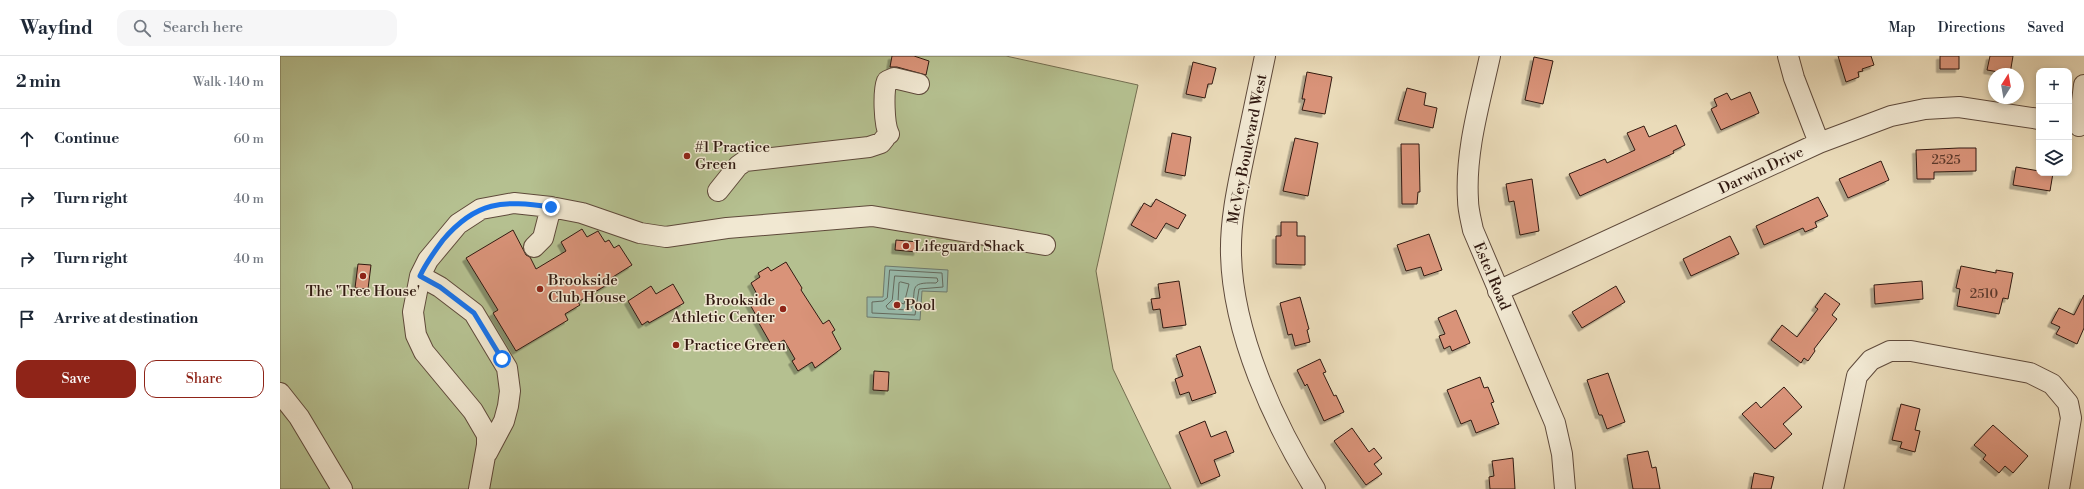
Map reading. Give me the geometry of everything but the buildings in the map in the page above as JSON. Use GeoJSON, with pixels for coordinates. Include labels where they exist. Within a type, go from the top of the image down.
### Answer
{"type":"FeatureCollection","features":[{"type":"Feature","properties":{"kind":"street","name":"McVey Boulevard West"},"geometry":{"type":"LineString","coordinates":[[1265,56],[1239,180],[1232,222],[1230,255],[1234,292],[1249,352],[1263,387],[1298,462],[1315,489]]}},
{"type":"Feature","properties":{"kind":"street","name":"Estel Road"},"geometry":{"type":"LineString","coordinates":[[1490,56],[1475,122],[1468,172],[1468,200],[1473,230],[1555,423],[1562,454],[1565,489]]}},
{"type":"Feature","properties":{"kind":"street"},"geometry":{"type":"LineString","coordinates":[[1788,56],[1794,78],[1819,143]]}},
{"type":"Feature","properties":{"kind":"street"},"geometry":{"type":"LineString","coordinates":[[718,191],[738,166],[745,161],[869,147],[881,143],[887,136],[885,124],[885,88],[887,81],[894,78],[919,84]]}},
{"type":"Feature","properties":{"kind":"street"},"geometry":{"type":"LineString","coordinates":[[2077,126],[2084,85]]}},
{"type":"Feature","properties":{"kind":"street","name":"Darwin Drive"},"geometry":{"type":"LineString","coordinates":[[1498,291],[1819,143],[1891,116],[1925,109],[1959,107],[2036,119]]}},
{"type":"Feature","properties":{"kind":"street"},"geometry":{"type":"LineString","coordinates":[[479,489],[488,440],[483,426],[473,411],[428,358],[418,341],[413,323],[412,312],[420,276],[428,260],[448,235],[464,219],[477,210],[514,203],[551,207],[582,213],[640,234],[666,237],[727,228],[872,216],[1046,246]]}},
{"type":"Feature","properties":{"kind":"street"},"geometry":{"type":"LineString","coordinates":[[534,247],[544,236],[551,207]]}},
{"type":"Feature","properties":{"kind":"street"},"geometry":{"type":"LineString","coordinates":[[420,276],[440,287],[467,307],[478,318],[486,335],[505,364],[509,374],[508,406],[504,421],[484,458]]}},
{"type":"Feature","properties":{"kind":"street"},"geometry":{"type":"LineString","coordinates":[[1833,489],[1851,397],[1857,376],[1871,360],[1890,351],[1911,351],[2030,373],[2052,384],[2068,402],[2071,418],[2059,489]]}},
{"type":"Feature","properties":{"kind":"street"},"geometry":{"type":"LineString","coordinates":[[280,393],[299,417],[342,489]]}},
{"type":"Feature","properties":{"kind":"green space"},"geometry":{"type":"Polygon","coordinates":[[[280,56],[1006,56],[1138,85],[1096,271],[1113,369],[1171,489],[280,489],[280,56]]]}},
{"type":"Feature","properties":{"kind":"water"},"geometry":{"type":"Polygon","coordinates":[[[885,266],[948,270],[947,292],[922,291],[920,320],[867,317],[867,297],[883,297],[885,266]]]}},
{"type":"Feature","properties":{"kind":"place","name":"#1 Practice Green"},"geometry":{"type":"Point","coordinates":[687,156]}},
{"type":"Feature","properties":{"kind":"place","name":"Lifeguard Shack"},"geometry":{"type":"Point","coordinates":[906,246]}},
{"type":"Feature","properties":{"kind":"place","name":"The 'Tree House'"},"geometry":{"type":"Point","coordinates":[363,276]}},
{"type":"Feature","properties":{"kind":"place","name":"Brookside Club House"},"geometry":{"type":"Point","coordinates":[540,289]}},
{"type":"Feature","properties":{"kind":"place","name":"Pool"},"geometry":{"type":"Point","coordinates":[897,305]}},
{"type":"Feature","properties":{"kind":"place","name":"Brookside Athletic Center"},"geometry":{"type":"Point","coordinates":[783,309]}},
{"type":"Feature","properties":{"kind":"place","name":"Practice Green"},"geometry":{"type":"Point","coordinates":[676,345]}},
{"type":"Feature","properties":{"kind":"route"},"geometry":{"type":"LineString","coordinates":[[502,359],[498,355],[474,313],[440,287],[420,276],[428,260],[448,235],[458,224],[477,210],[502,204],[514,203],[551,207]]}}]}
